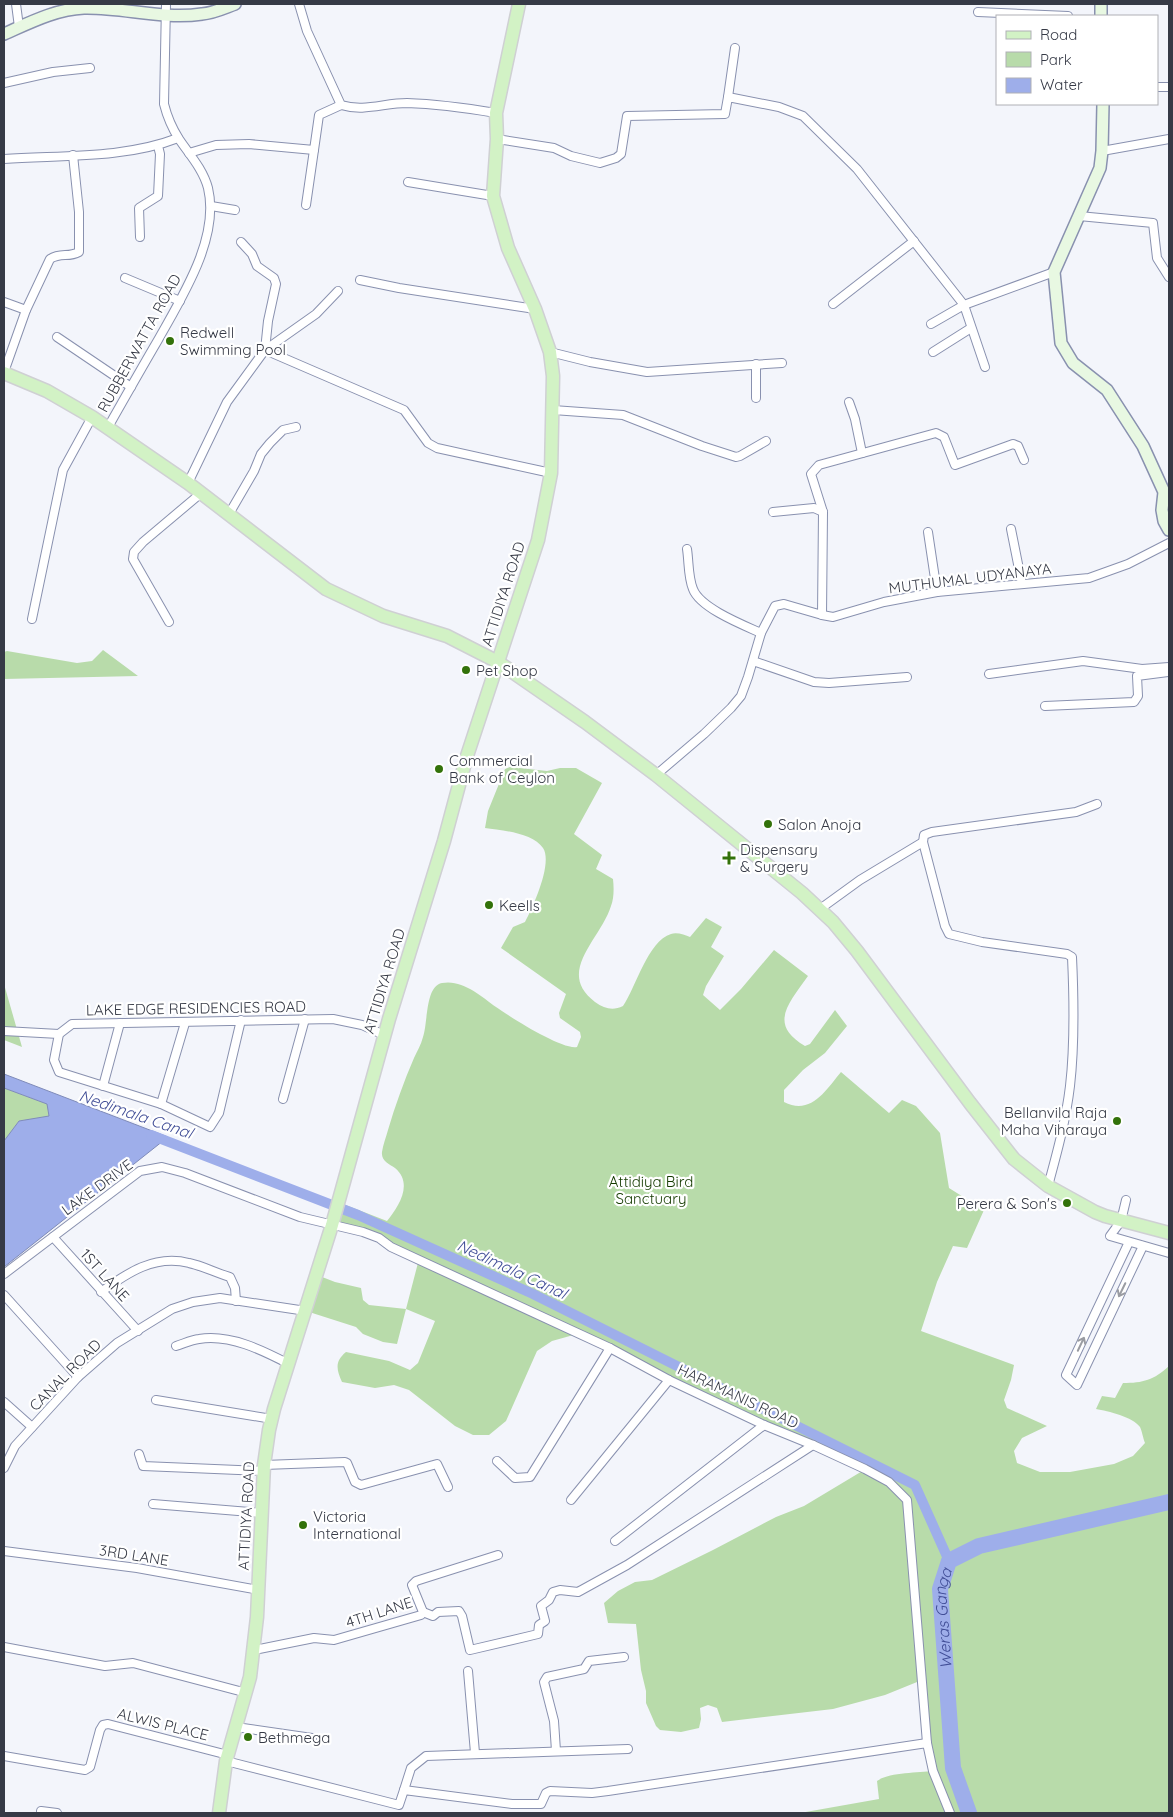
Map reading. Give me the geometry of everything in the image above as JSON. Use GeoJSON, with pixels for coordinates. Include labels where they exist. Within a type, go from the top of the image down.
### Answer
{"type":"FeatureCollection","features":[{"type":"Feature","properties":{"kind":"main road","name":"ATTIDIYA ROAD"},"geometry":{"type":"LineString","coordinates":[[219,1813],[227,1758],[246,1693],[254,1650],[259,1590],[264,1468],[272,1418],[332,1225],[384,1035],[444,841],[466,759],[538,540],[551,473],[553,376],[550,352],[535,309],[508,248],[493,196],[496,113],[518,4]]}},
{"type":"Feature","properties":{"kind":"main road"},"geometry":{"type":"LineString","coordinates":[[4,373],[47,391],[92,417],[188,483],[326,589],[383,616],[447,636],[498,662],[539,689],[656,775],[820,909],[857,951],[1014,1159],[1048,1186],[1094,1212],[1169,1233]]}},
{"type":"Feature","properties":{"kind":"street"},"geometry":{"type":"LineString","coordinates":[[16,4],[20,28]]}},
{"type":"Feature","properties":{"kind":"street"},"geometry":{"type":"LineString","coordinates":[[4,34],[58,12],[83,6],[165,9],[201,15],[235,4]]}},
{"type":"Feature","properties":{"kind":"street"},"geometry":{"type":"LineString","coordinates":[[299,4],[307,31],[341,105]]}},
{"type":"Feature","properties":{"kind":"street","name":"RUBBERWATTA ROAD"},"geometry":{"type":"LineString","coordinates":[[107,429],[192,277],[205,240],[210,206],[204,175],[178,138],[168,118],[164,104],[165,9]]}},
{"type":"Feature","properties":{"kind":"street"},"geometry":{"type":"LineString","coordinates":[[978,12],[1046,15]]}},
{"type":"Feature","properties":{"kind":"street"},"geometry":{"type":"LineString","coordinates":[[496,139],[554,148],[571,156],[600,163],[616,158],[621,154],[627,116],[725,114],[735,48]]}},
{"type":"Feature","properties":{"kind":"street"},"geometry":{"type":"LineString","coordinates":[[4,83],[53,72],[90,68]]}},
{"type":"Feature","properties":{"kind":"street"},"geometry":{"type":"LineString","coordinates":[[728,97],[779,107],[803,116],[857,169],[964,305],[985,367]]}},
{"type":"Feature","properties":{"kind":"street"},"geometry":{"type":"LineString","coordinates":[[306,206],[319,115],[341,105],[354,109],[404,103],[455,105],[496,113]]}},
{"type":"Feature","properties":{"kind":"street"},"geometry":{"type":"LineString","coordinates":[[1103,105],[1100,168],[1054,272],[1061,343],[1073,363],[1107,390],[1143,446],[1167,491],[1162,510],[1164,522],[1169,530]]}},
{"type":"Feature","properties":{"kind":"street"},"geometry":{"type":"LineString","coordinates":[[4,159],[99,155],[158,146],[178,138]]}},
{"type":"Feature","properties":{"kind":"street"},"geometry":{"type":"LineString","coordinates":[[1102,150],[1169,139]]}},
{"type":"Feature","properties":{"kind":"street"},"geometry":{"type":"LineString","coordinates":[[189,154],[216,145],[249,144],[314,150]]}},
{"type":"Feature","properties":{"kind":"street"},"geometry":{"type":"LineString","coordinates":[[140,237],[139,208],[158,196],[160,154],[158,146]]}},
{"type":"Feature","properties":{"kind":"street"},"geometry":{"type":"LineString","coordinates":[[4,373],[26,310],[50,259],[57,254],[73,255],[79,252],[79,212],[73,155]]}},
{"type":"Feature","properties":{"kind":"street"},"geometry":{"type":"LineString","coordinates":[[408,182],[493,196]]}},
{"type":"Feature","properties":{"kind":"street"},"geometry":{"type":"LineString","coordinates":[[210,206],[235,210]]}},
{"type":"Feature","properties":{"kind":"street"},"geometry":{"type":"LineString","coordinates":[[1080,216],[1153,223],[1157,258],[1169,277]]}},
{"type":"Feature","properties":{"kind":"street"},"geometry":{"type":"LineString","coordinates":[[832,304],[914,241]]}},
{"type":"Feature","properties":{"kind":"street"},"geometry":{"type":"LineString","coordinates":[[242,242],[252,254],[257,266],[274,278],[276,284],[268,322],[265,350]]}},
{"type":"Feature","properties":{"kind":"street"},"geometry":{"type":"LineString","coordinates":[[931,324],[964,305],[1054,272]]}},
{"type":"Feature","properties":{"kind":"street"},"geometry":{"type":"LineString","coordinates":[[125,278],[180,301]]}},
{"type":"Feature","properties":{"kind":"street"},"geometry":{"type":"LineString","coordinates":[[360,280],[399,288],[535,309]]}},
{"type":"Feature","properties":{"kind":"street"},"geometry":{"type":"LineString","coordinates":[[188,483],[226,402],[265,350],[316,314],[338,291]]}},
{"type":"Feature","properties":{"kind":"street"},"geometry":{"type":"LineString","coordinates":[[4,302],[26,310]]}},
{"type":"Feature","properties":{"kind":"street"},"geometry":{"type":"LineString","coordinates":[[933,352],[971,328]]}},
{"type":"Feature","properties":{"kind":"street"},"geometry":{"type":"LineString","coordinates":[[57,337],[131,387]]}},
{"type":"Feature","properties":{"kind":"street"},"geometry":{"type":"LineString","coordinates":[[265,350],[404,410],[428,443],[437,448],[551,473]]}},
{"type":"Feature","properties":{"kind":"street"},"geometry":{"type":"LineString","coordinates":[[550,352],[590,362],[647,372],[782,363]]}},
{"type":"Feature","properties":{"kind":"street"},"geometry":{"type":"LineString","coordinates":[[756,364],[756,398]]}},
{"type":"Feature","properties":{"kind":"street"},"geometry":{"type":"LineString","coordinates":[[849,402],[855,419],[862,453]]}},
{"type":"Feature","properties":{"kind":"street"},"geometry":{"type":"LineString","coordinates":[[553,410],[623,414],[702,446],[736,457],[766,441]]}},
{"type":"Feature","properties":{"kind":"street"},"geometry":{"type":"LineString","coordinates":[[32,619],[62,470],[92,417]]}},
{"type":"Feature","properties":{"kind":"street"},"geometry":{"type":"LineString","coordinates":[[228,514],[254,471],[261,454],[283,430],[296,427]]}},
{"type":"Feature","properties":{"kind":"street"},"geometry":{"type":"LineString","coordinates":[[822,616],[823,512],[811,474],[819,464],[936,433],[944,437],[955,465],[1013,444],[1018,446],[1024,460]]}},
{"type":"Feature","properties":{"kind":"street"},"geometry":{"type":"LineString","coordinates":[[169,622],[133,559],[134,552],[200,494]]}},
{"type":"Feature","properties":{"kind":"street"},"geometry":{"type":"LineString","coordinates":[[773,512],[814,508],[823,512]]}},
{"type":"Feature","properties":{"kind":"street"},"geometry":{"type":"LineString","coordinates":[[1011,529],[1022,584]]}},
{"type":"Feature","properties":{"kind":"street"},"geometry":{"type":"LineString","coordinates":[[928,532],[937,592]]}},
{"type":"Feature","properties":{"kind":"street","name":"MUTHUMAL UDYANAYA"},"geometry":{"type":"LineString","coordinates":[[656,775],[731,708],[741,696],[761,634],[774,606],[784,604],[822,616],[841,616],[884,602],[937,592],[1089,578],[1128,564],[1169,543]]}},
{"type":"Feature","properties":{"kind":"street"},"geometry":{"type":"LineString","coordinates":[[687,550],[693,589],[698,596],[713,610],[761,634]]}},
{"type":"Feature","properties":{"kind":"street"},"geometry":{"type":"LineString","coordinates":[[753,661],[814,682],[829,683],[906,677]]}},
{"type":"Feature","properties":{"kind":"street"},"geometry":{"type":"LineString","coordinates":[[989,674],[1083,661],[1142,669],[1169,667]]}},
{"type":"Feature","properties":{"kind":"street"},"geometry":{"type":"LineString","coordinates":[[1045,706],[1134,702],[1138,696],[1137,676],[1169,672]]}},
{"type":"Feature","properties":{"kind":"street"},"geometry":{"type":"LineString","coordinates":[[1048,1186],[1062,1135],[1070,1087],[1075,1009],[1072,956],[982,942],[949,934],[944,926],[923,842],[924,835],[932,832],[1076,812],[1097,804]]}},
{"type":"Feature","properties":{"kind":"street"},"geometry":{"type":"LineString","coordinates":[[820,909],[860,880],[923,842]]}},
{"type":"Feature","properties":{"kind":"street"},"geometry":{"type":"LineString","coordinates":[[283,1099],[305,1019]]}},
{"type":"Feature","properties":{"kind":"street","name":"LAKE EDGE RESIDENCIES ROAD"},"geometry":{"type":"LineString","coordinates":[[59,1034],[72,1024],[333,1019],[362,1025],[384,1035]]}},
{"type":"Feature","properties":{"kind":"street"},"geometry":{"type":"LineString","coordinates":[[4,1031],[59,1034],[54,1060],[59,1072],[161,1104],[210,1127],[219,1113],[241,1020]]}},
{"type":"Feature","properties":{"kind":"street"},"geometry":{"type":"LineString","coordinates":[[161,1104],[185,1022]]}},
{"type":"Feature","properties":{"kind":"street"},"geometry":{"type":"LineString","coordinates":[[103,1086],[120,1023]]}},
{"type":"Feature","properties":{"kind":"street","name":"LAKE DRIVE"},"geometry":{"type":"LineString","coordinates":[[4,1274],[140,1171],[162,1167],[185,1172],[300,1216],[332,1225]]}},
{"type":"Feature","properties":{"kind":"street"},"geometry":{"type":"LineString","coordinates":[[1126,1200],[1121,1221],[1110,1236],[1169,1253]]}},
{"type":"Feature","properties":{"kind":"street","name":"HARAMANIS ROAD"},"geometry":{"type":"LineString","coordinates":[[332,1225],[379,1238],[398,1250],[610,1348],[669,1380],[764,1425],[813,1445],[889,1482],[907,1500],[927,1743],[933,1771],[950,1813]]}},
{"type":"Feature","properties":{"kind":"street","name":"1ST LANE"},"geometry":{"type":"LineString","coordinates":[[52,1237],[138,1331]]}},
{"type":"Feature","properties":{"kind":"street"},"geometry":{"type":"LineString","coordinates":[[1129,1242],[1066,1375],[1077,1385],[1143,1246]]}},
{"type":"Feature","properties":{"kind":"street"},"geometry":{"type":"LineString","coordinates":[[101,1292],[127,1272],[159,1261],[188,1262],[230,1277],[235,1288],[236,1301]]}},
{"type":"Feature","properties":{"kind":"street"},"geometry":{"type":"LineString","coordinates":[[4,1295],[78,1377]]}},
{"type":"Feature","properties":{"kind":"street","name":"CANAL ROAD"},"geometry":{"type":"LineString","coordinates":[[4,1468],[15,1446],[78,1377],[117,1343],[172,1309],[193,1302],[220,1298],[306,1311]]}},
{"type":"Feature","properties":{"kind":"street"},"geometry":{"type":"LineString","coordinates":[[176,1346],[199,1339],[219,1339],[256,1347],[289,1364]]}},
{"type":"Feature","properties":{"kind":"street"},"geometry":{"type":"LineString","coordinates":[[497,1461],[516,1478],[530,1476],[610,1348]]}},
{"type":"Feature","properties":{"kind":"street"},"geometry":{"type":"LineString","coordinates":[[571,1500],[669,1380]]}},
{"type":"Feature","properties":{"kind":"street"},"geometry":{"type":"LineString","coordinates":[[156,1400],[272,1418]]}},
{"type":"Feature","properties":{"kind":"street"},"geometry":{"type":"LineString","coordinates":[[4,1402],[32,1427]]}},
{"type":"Feature","properties":{"kind":"street"},"geometry":{"type":"LineString","coordinates":[[615,1541],[764,1425]]}},
{"type":"Feature","properties":{"kind":"street"},"geometry":{"type":"LineString","coordinates":[[423,1612],[433,1616],[438,1612],[458,1611],[462,1616],[470,1650],[538,1634],[540,1626],[545,1621],[541,1606],[549,1600],[553,1592],[560,1590],[578,1592],[627,1565],[813,1445]]}},
{"type":"Feature","properties":{"kind":"street"},"geometry":{"type":"LineString","coordinates":[[139,1454],[143,1466],[264,1468],[345,1462],[348,1463],[355,1482],[361,1485],[437,1464],[448,1487]]}},
{"type":"Feature","properties":{"kind":"street"},"geometry":{"type":"LineString","coordinates":[[153,1504],[262,1513]]}},
{"type":"Feature","properties":{"kind":"street","name":"3RD LANE"},"geometry":{"type":"LineString","coordinates":[[4,1551],[138,1568],[259,1590]]}},
{"type":"Feature","properties":{"kind":"street","name":"4TH LANE"},"geometry":{"type":"LineString","coordinates":[[254,1650],[314,1638],[334,1640],[420,1615],[423,1612],[412,1585],[416,1581],[498,1555]]}},
{"type":"Feature","properties":{"kind":"street"},"geometry":{"type":"LineString","coordinates":[[4,1647],[105,1666],[133,1663],[246,1693]]}},
{"type":"Feature","properties":{"kind":"street"},"geometry":{"type":"LineString","coordinates":[[556,1751],[554,1720],[544,1682],[547,1677],[584,1669],[590,1661],[624,1657]]}},
{"type":"Feature","properties":{"kind":"street"},"geometry":{"type":"LineString","coordinates":[[468,1671],[475,1753]]}},
{"type":"Feature","properties":{"kind":"street","name":"ALWIS PLACE"},"geometry":{"type":"LineString","coordinates":[[4,1756],[85,1770],[90,1767],[100,1730],[103,1725],[108,1724],[227,1758]]}},
{"type":"Feature","properties":{"kind":"street"},"geometry":{"type":"LineString","coordinates":[[236,1727],[312,1738]]}},
{"type":"Feature","properties":{"kind":"street"},"geometry":{"type":"LineString","coordinates":[[404,1790],[512,1804],[541,1804],[546,1793],[550,1791],[592,1793],[608,1791],[927,1743]]}},
{"type":"Feature","properties":{"kind":"street"},"geometry":{"type":"LineString","coordinates":[[227,1758],[398,1809],[411,1768],[426,1756],[628,1749]]}},
{"type":"Feature","properties":{"kind":"street"},"geometry":{"type":"LineString","coordinates":[[41,1811],[57,1813]]}},
{"type":"Feature","properties":{"kind":"green space"},"geometry":{"type":"Polygon","coordinates":[[[103,650],[138,676],[4,679],[4,652],[7,651],[77,663],[92,661],[103,650]]]}},
{"type":"Feature","properties":{"kind":"green space","name":"Attidiya Bird Sanctuary"},"geometry":{"type":"Polygon","coordinates":[[[510,767],[547,771],[560,768],[576,768],[602,783],[574,834],[602,855],[596,869],[613,879],[614,886],[611,906],[606,918],[584,955],[580,967],[579,979],[584,991],[595,1002],[606,1008],[612,1009],[623,1006],[649,955],[663,938],[673,933],[690,937],[706,918],[722,927],[711,947],[724,956],[706,986],[703,995],[720,1010],[741,989],[774,950],[808,976],[789,1004],[786,1013],[787,1029],[793,1038],[805,1046],[810,1044],[835,1010],[847,1026],[825,1053],[803,1070],[784,1090],[784,1102],[802,1106],[810,1103],[823,1093],[841,1072],[889,1113],[902,1100],[916,1106],[940,1133],[949,1188],[984,1210],[967,1248],[953,1246],[937,1282],[921,1331],[1014,1365],[1004,1400],[1007,1408],[1047,1426],[1022,1438],[1014,1451],[1017,1463],[1040,1472],[1070,1472],[1114,1464],[1133,1456],[1145,1443],[1137,1423],[1126,1417],[1096,1409],[1102,1396],[1115,1398],[1123,1383],[1148,1380],[1169,1366],[1169,1813],[800,1813],[879,1799],[877,1781],[882,1778],[896,1774],[933,1771],[922,1680],[885,1695],[833,1709],[722,1722],[717,1708],[708,1705],[700,1708],[701,1719],[699,1728],[681,1732],[660,1730],[656,1726],[646,1703],[646,1691],[641,1670],[636,1624],[608,1623],[604,1603],[618,1591],[635,1582],[652,1580],[776,1517],[804,1506],[864,1470],[577,1334],[552,1341],[537,1351],[506,1421],[489,1435],[473,1435],[455,1426],[409,1390],[394,1385],[375,1388],[342,1382],[338,1362],[346,1352],[389,1361],[410,1370],[418,1363],[435,1321],[406,1309],[419,1259],[385,1242],[332,1225],[338,1202],[387,1221],[396,1209],[404,1188],[403,1181],[401,1174],[384,1160],[382,1152],[400,1094],[425,1031],[430,998],[437,986],[449,982],[464,986],[536,1032],[570,1047],[577,1047],[581,1037],[580,1032],[560,1018],[559,1013],[566,994],[501,948],[513,927],[525,922],[533,906],[546,864],[543,848],[532,839],[524,836],[508,831],[485,828],[488,811],[505,769],[510,767]]]}},
{"type":"Feature","properties":{"kind":"green space"},"geometry":{"type":"Polygon","coordinates":[[[4,984],[22,1047],[4,1040],[4,984]]]}},
{"type":"Feature","properties":{"kind":"green space"},"geometry":{"type":"Polygon","coordinates":[[[4,1088],[48,1104],[49,1117],[19,1121],[4,1141],[4,1088]]]}},
{"type":"Feature","properties":{"kind":"green space"},"geometry":{"type":"Polygon","coordinates":[[[317,1275],[335,1282],[361,1288],[363,1300],[369,1305],[406,1309],[397,1344],[383,1342],[363,1334],[356,1327],[306,1311],[317,1275]]]}},
{"type":"Feature","properties":{"kind":"water"},"geometry":{"type":"Polygon","coordinates":[[[4,1074],[168,1137],[4,1267],[4,1141],[19,1121],[49,1116],[47,1104],[4,1088],[4,1074]]]}},
{"type":"Feature","properties":{"kind":"waterway","name":"Nedimala Canal"},"geometry":{"type":"LineString","coordinates":[[151,1135],[358,1215],[533,1294],[915,1485],[949,1561]]}},
{"type":"Feature","properties":{"kind":"waterway","name":"Weras Ganga"},"geometry":{"type":"LineString","coordinates":[[969,1813],[953,1768],[940,1589],[949,1561],[979,1546],[1169,1502]]}},
{"type":"Feature","properties":{"kind":"place","name":"Redwell Swimming Pool"},"geometry":{"type":"Point","coordinates":[170,341]}},
{"type":"Feature","properties":{"kind":"place","name":"Pet Shop"},"geometry":{"type":"Point","coordinates":[466,670]}},
{"type":"Feature","properties":{"kind":"place","name":"Commercial Bank of Ceylon"},"geometry":{"type":"Point","coordinates":[439,769]}},
{"type":"Feature","properties":{"kind":"place","name":"Salon Anoja"},"geometry":{"type":"Point","coordinates":[768,824]}},
{"type":"Feature","properties":{"kind":"place","name":"Dispensary & Surgery"},"geometry":{"type":"Point","coordinates":[729,858]}},
{"type":"Feature","properties":{"kind":"place","name":"Keells"},"geometry":{"type":"Point","coordinates":[489,905]}},
{"type":"Feature","properties":{"kind":"place","name":"Bellanvila Raja Maha Viharaya"},"geometry":{"type":"Point","coordinates":[1117,1121]}},
{"type":"Feature","properties":{"kind":"place","name":"Perera & Son's"},"geometry":{"type":"Point","coordinates":[1067,1203]}},
{"type":"Feature","properties":{"kind":"place","name":"Victoria International"},"geometry":{"type":"Point","coordinates":[303,1525]}},
{"type":"Feature","properties":{"kind":"place","name":"Bethmega"},"geometry":{"type":"Point","coordinates":[248,1737]}}]}
